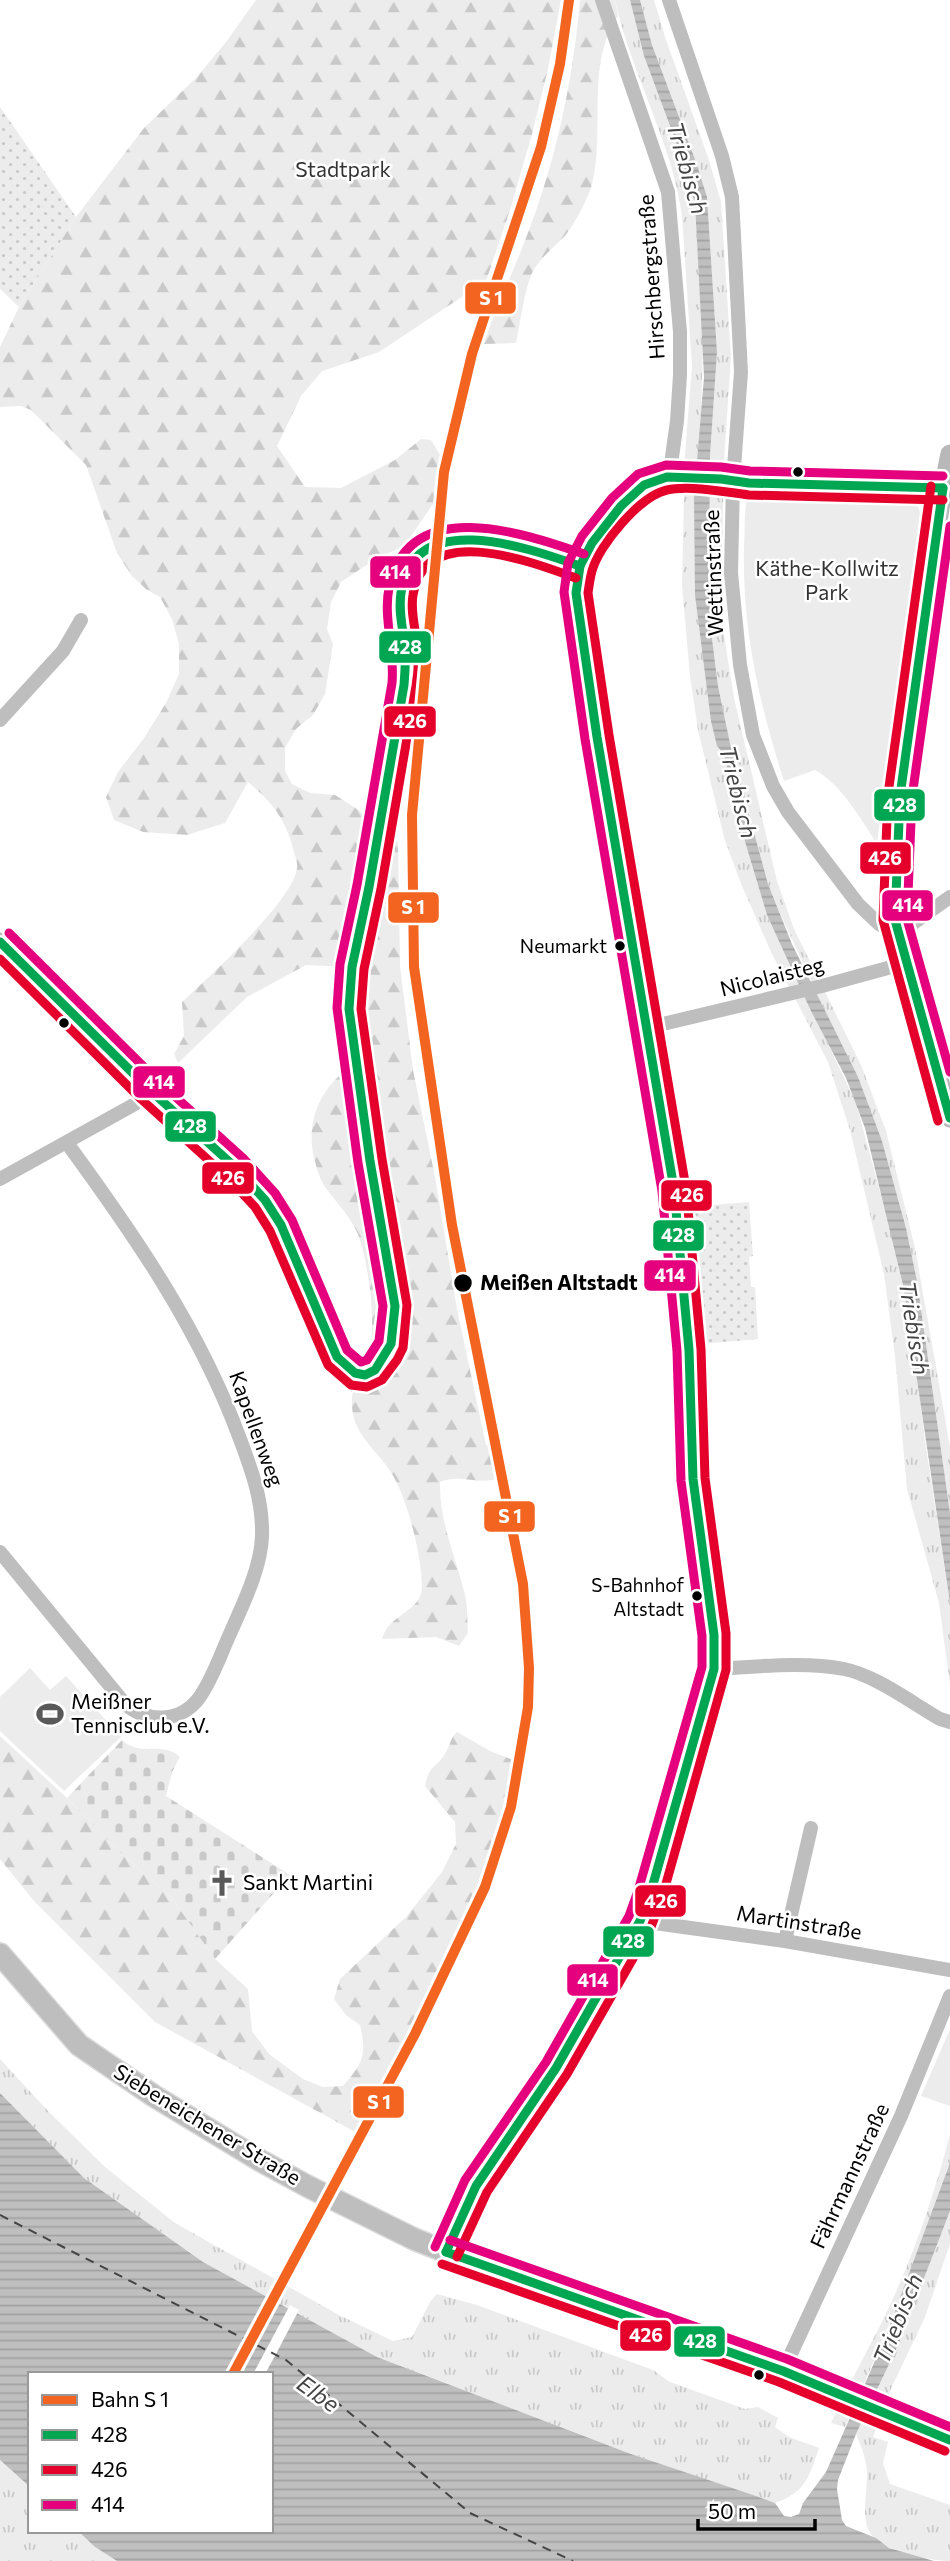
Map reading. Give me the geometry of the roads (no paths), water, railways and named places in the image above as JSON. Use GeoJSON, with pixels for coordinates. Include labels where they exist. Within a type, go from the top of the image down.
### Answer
{"type":"FeatureCollection","features":[{"type":"Feature","properties":{"kind":"main road"},"geometry":{"type":"LineString","coordinates":[[950,454],[900,796],[895,919],[906,963],[946,1089],[950,1118]]}},
{"type":"Feature","properties":{"kind":"main road"},"geometry":{"type":"LineString","coordinates":[[446,2252],[476,2186],[556,2068],[640,1921],[650,1895],[714,1669],[713,1635],[694,1488],[690,1350],[674,1189],[577,601],[580,566],[592,542],[621,506],[644,485],[676,478],[879,488],[943,488]]}},
{"type":"Feature","properties":{"kind":"main road"},"geometry":{"type":"LineString","coordinates":[[0,942],[150,1090],[235,1167],[265,1200],[281,1225],[337,1357],[355,1373],[365,1375],[375,1370],[391,1344],[395,1306],[370,1161],[349,1009],[352,967],[369,887],[404,685],[406,659],[400,612],[403,577],[425,550],[450,539],[534,550],[580,566]]}},
{"type":"Feature","properties":{"kind":"main road","name":"Siebeneichener Straße"},"geometry":{"type":"LineString","coordinates":[[0,1954],[79,2045],[154,2096],[309,2187],[446,2252],[783,2371],[950,2440]]}},
{"type":"Feature","properties":{"kind":"street","name":"Hirschbergstraße"},"geometry":{"type":"LineString","coordinates":[[602,0],[668,192],[680,332],[677,421],[671,464],[676,478]]}},
{"type":"Feature","properties":{"kind":"street","name":"Wettinstraße"},"geometry":{"type":"LineString","coordinates":[[670,0],[728,175],[732,197],[741,372],[727,480],[740,665],[753,735],[773,786],[788,812],[858,904],[880,924],[898,934]]}},
{"type":"Feature","properties":{"kind":"street"},"geometry":{"type":"LineString","coordinates":[[0,720],[63,651],[81,620]]}},
{"type":"Feature","properties":{"kind":"street"},"geometry":{"type":"LineString","coordinates":[[898,934],[950,897]]}},
{"type":"Feature","properties":{"kind":"street","name":"Nicolaisteg"},"geometry":{"type":"LineString","coordinates":[[646,1028],[792,994],[906,963]]}},
{"type":"Feature","properties":{"kind":"street"},"geometry":{"type":"LineString","coordinates":[[0,1179],[135,1104],[150,1090]]}},
{"type":"Feature","properties":{"kind":"street","name":"Kapellenweg"},"geometry":{"type":"LineString","coordinates":[[0,1552],[125,1704],[144,1716],[161,1718],[174,1716],[189,1707],[202,1694],[249,1591],[262,1538],[261,1498],[223,1392],[179,1308],[149,1260],[67,1143]]}},
{"type":"Feature","properties":{"kind":"street"},"geometry":{"type":"LineString","coordinates":[[714,1669],[806,1666],[845,1669],[869,1678],[940,1719],[950,1722]]}},
{"type":"Feature","properties":{"kind":"street"},"geometry":{"type":"LineString","coordinates":[[785,1941],[811,1828]]}},
{"type":"Feature","properties":{"kind":"street","name":"Martinstraße"},"geometry":{"type":"LineString","coordinates":[[640,1921],[785,1941],[950,1970]]}},
{"type":"Feature","properties":{"kind":"street","name":"Fährmannstraße"},"geometry":{"type":"LineString","coordinates":[[783,2371],[901,2116],[950,1996]]}},
{"type":"Feature","properties":{"kind":"water","name":"Triebisch"},"geometry":{"type":"Polygon","coordinates":[[[630,0],[640,0],[652,45],[707,197],[717,352],[710,456],[709,591],[718,686],[731,748],[768,884],[792,944],[858,1077],[882,1141],[906,1228],[917,1281],[950,1513],[950,1603],[903,1285],[865,1128],[846,1078],[811,1011],[767,915],[740,825],[726,762],[717,746],[711,721],[695,595],[694,497],[704,377],[695,203],[644,56],[630,0]]]}},
{"type":"Feature","properties":{"kind":"water"},"geometry":{"type":"Polygon","coordinates":[[[0,2093],[84,2178],[203,2262],[377,2357],[631,2454],[775,2503],[784,2516],[791,2517],[799,2514],[803,2503],[826,2472],[885,2338],[950,2163],[950,2211],[899,2343],[856,2434],[837,2489],[842,2520],[846,2526],[876,2538],[889,2548],[934,2561],[117,2561],[95,2547],[80,2533],[273,2533],[273,2372],[28,2372],[28,2485],[0,2460],[0,2093]]]}},
{"type":"Feature","properties":{"kind":"place","name":"Neumarkt"},"geometry":{"type":"Point","coordinates":[620,946]}},
{"type":"Feature","properties":{"kind":"place","name":"Meißen Altstadt"},"geometry":{"type":"Point","coordinates":[463,1283]}},
{"type":"Feature","properties":{"kind":"place","name":"S-Bahnhof Altstadt"},"geometry":{"type":"Point","coordinates":[697,1596]}},
{"type":"Feature","properties":{"kind":"place","name":"Meißner Tennisclub e.V."},"geometry":{"type":"Point","coordinates":[50,1714]}},
{"type":"Feature","properties":{"kind":"place","name":"Sankt Martini"},"geometry":{"type":"Point","coordinates":[222,1883]}},
{"type":"Feature","properties":{"kind":"park label","name":"Stadtpark"},"geometry":{"type":"Point","coordinates":[343,170]}},
{"type":"Feature","properties":{"kind":"park label","name":"Käthe-Kollwitz Park"},"geometry":{"type":"Point","coordinates":[827,581]}},
{"type":"Feature","properties":{"kind":"water label","name":"Elbe"},"geometry":{"type":"Point","coordinates":[318,2394]}}]}
